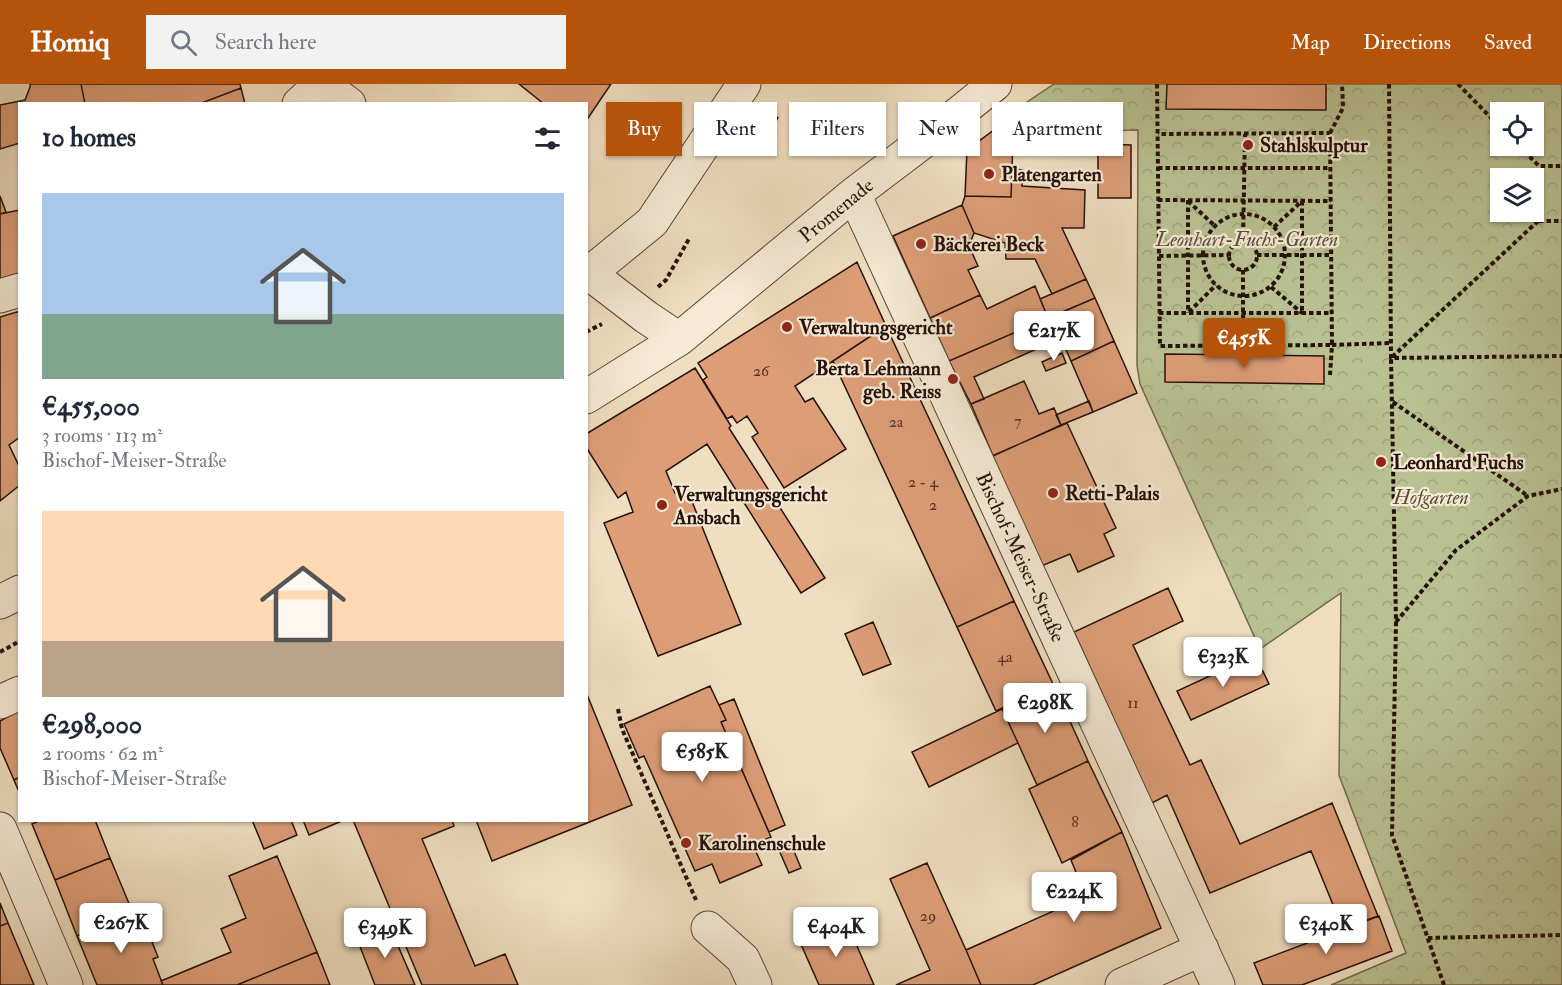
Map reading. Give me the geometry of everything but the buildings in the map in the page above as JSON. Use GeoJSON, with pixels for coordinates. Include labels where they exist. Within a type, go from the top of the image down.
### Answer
{"type":"FeatureCollection","features":[{"type":"Feature","properties":{"kind":"street"},"geometry":{"type":"LineString","coordinates":[[301,102],[322,84],[346,102]]}},
{"type":"Feature","properties":{"kind":"street"},"geometry":{"type":"LineString","coordinates":[[679,339],[588,274],[652,222],[744,84]]}},
{"type":"Feature","properties":{"kind":"street","name":"Promenade"},"geometry":{"type":"LineString","coordinates":[[588,396],[679,339],[854,194],[995,84]]}},
{"type":"Feature","properties":{"kind":"street","name":"Bischof-Meiser-Straße"},"geometry":{"type":"LineString","coordinates":[[854,194],[1218,985]]}},
{"type":"Feature","properties":{"kind":"street"},"geometry":{"type":"LineString","coordinates":[[0,296],[18,291]]}},
{"type":"Feature","properties":{"kind":"street"},"geometry":{"type":"LineString","coordinates":[[0,602],[18,593]]}},
{"type":"Feature","properties":{"kind":"street"},"geometry":{"type":"LineString","coordinates":[[0,702],[18,694]]}},
{"type":"Feature","properties":{"kind":"street"},"geometry":{"type":"LineString","coordinates":[[0,829],[66,985]]}},
{"type":"Feature","properties":{"kind":"street"},"geometry":{"type":"LineString","coordinates":[[708,928],[743,959],[755,985]]}},
{"type":"Feature","properties":{"kind":"street"},"geometry":{"type":"LineString","coordinates":[[1122,985],[1202,949]]}},
{"type":"Feature","properties":{"kind":"path"},"geometry":{"type":"LineString","coordinates":[[1157,84],[1160,346],[1390,343]]}},
{"type":"Feature","properties":{"kind":"path"},"geometry":{"type":"LineString","coordinates":[[1330,375],[1332,313],[1330,133],[1343,108],[1342,84]]}},
{"type":"Feature","properties":{"kind":"path"},"geometry":{"type":"LineString","coordinates":[[1389,84],[1390,343],[1396,621],[1392,835],[1444,985]]}},
{"type":"Feature","properties":{"kind":"path"},"geometry":{"type":"LineString","coordinates":[[1458,84],[1490,116]]}},
{"type":"Feature","properties":{"kind":"path"},"geometry":{"type":"LineString","coordinates":[[1158,134],[1330,133]]}},
{"type":"Feature","properties":{"kind":"path"},"geometry":{"type":"LineString","coordinates":[[1243,242],[1245,134]]}},
{"type":"Feature","properties":{"kind":"path"},"geometry":{"type":"LineString","coordinates":[[1529,156],[1539,166],[1562,166]]}},
{"type":"Feature","properties":{"kind":"path"},"geometry":{"type":"LineString","coordinates":[[1158,168],[1244,166],[1330,168]]}},
{"type":"Feature","properties":{"kind":"path"},"geometry":{"type":"LineString","coordinates":[[1158,200],[1331,201]]}},
{"type":"Feature","properties":{"kind":"path"},"geometry":{"type":"LineString","coordinates":[[1188,200],[1215,226]]}},
{"type":"Feature","properties":{"kind":"path"},"geometry":{"type":"LineString","coordinates":[[1188,200],[1188,313]]}},
{"type":"Feature","properties":{"kind":"path"},"geometry":{"type":"LineString","coordinates":[[1274,227],[1302,201]]}},
{"type":"Feature","properties":{"kind":"path"},"geometry":{"type":"LineString","coordinates":[[1302,201],[1302,313]]}},
{"type":"Feature","properties":{"kind":"path"},"geometry":{"type":"LineString","coordinates":[[1244,215],[1256,216],[1274,227],[1283,241],[1284,255],[1282,274],[1271,287],[1258,294],[1243,296],[1234,295],[1216,285],[1206,272],[1204,255],[1205,244],[1215,226],[1229,217],[1244,215]]}},
{"type":"Feature","properties":{"kind":"path"},"geometry":{"type":"LineString","coordinates":[[1544,221],[1562,221]]}},
{"type":"Feature","properties":{"kind":"path"},"geometry":{"type":"LineString","coordinates":[[1391,358],[1537,222]]}},
{"type":"Feature","properties":{"kind":"path"},"geometry":{"type":"LineString","coordinates":[[1243,242],[1252,246],[1257,255],[1253,266],[1243,270],[1233,266],[1228,255],[1235,244],[1243,242]]}},
{"type":"Feature","properties":{"kind":"path"},"geometry":{"type":"LineString","coordinates":[[1159,256],[1228,255]]}},
{"type":"Feature","properties":{"kind":"path"},"geometry":{"type":"LineString","coordinates":[[1257,255],[1331,255]]}},
{"type":"Feature","properties":{"kind":"path"},"geometry":{"type":"LineString","coordinates":[[1243,270],[1243,346]]}},
{"type":"Feature","properties":{"kind":"path"},"geometry":{"type":"LineString","coordinates":[[1188,313],[1216,285]]}},
{"type":"Feature","properties":{"kind":"path"},"geometry":{"type":"LineString","coordinates":[[1271,287],[1302,313]]}},
{"type":"Feature","properties":{"kind":"path"},"geometry":{"type":"LineString","coordinates":[[1159,313],[1332,313]]}},
{"type":"Feature","properties":{"kind":"path"},"geometry":{"type":"LineString","coordinates":[[1391,358],[1562,356]]}},
{"type":"Feature","properties":{"kind":"path"},"geometry":{"type":"LineString","coordinates":[[1392,402],[1528,496]]}},
{"type":"Feature","properties":{"kind":"path"},"geometry":{"type":"LineString","coordinates":[[1396,621],[1456,550],[1528,496],[1562,489]]}},
{"type":"Feature","properties":{"kind":"path"},"geometry":{"type":"LineString","coordinates":[[0,652],[18,642]]}},
{"type":"Feature","properties":{"kind":"path"},"geometry":{"type":"LineString","coordinates":[[618,709],[622,729],[708,928]]}},
{"type":"Feature","properties":{"kind":"path"},"geometry":{"type":"LineString","coordinates":[[1428,938],[1562,935]]}},
{"type":"Feature","properties":{"kind":"green space","name":"Hofgarten"},"geometry":{"type":"Polygon","coordinates":[[[1054,84],[1562,84],[1562,985],[1331,985],[1406,953],[1339,775],[1341,593],[1260,649],[1140,384],[1137,365],[1138,130],[1123,130],[1123,102],[1027,102],[1054,84]]]}},
{"type":"Feature","properties":{"kind":"place","name":"Stahlskulptur"},"geometry":{"type":"Point","coordinates":[1248,145]}},
{"type":"Feature","properties":{"kind":"place","name":"Platengarten"},"geometry":{"type":"Point","coordinates":[989,174]}},
{"type":"Feature","properties":{"kind":"place","name":"Bäckerei Beck"},"geometry":{"type":"Point","coordinates":[921,244]}},
{"type":"Feature","properties":{"kind":"place","name":"Verwaltungsgericht"},"geometry":{"type":"Point","coordinates":[787,327]}},
{"type":"Feature","properties":{"kind":"place","name":"Berta Lehmann geb. Reiss"},"geometry":{"type":"Point","coordinates":[953,379]}},
{"type":"Feature","properties":{"kind":"place","name":"Leonhard Fuchs"},"geometry":{"type":"Point","coordinates":[1381,462]}},
{"type":"Feature","properties":{"kind":"place","name":"Retti-Palais"},"geometry":{"type":"Point","coordinates":[1053,493]}},
{"type":"Feature","properties":{"kind":"place","name":"Verwaltungsgericht Ansbach"},"geometry":{"type":"Point","coordinates":[662,505]}},
{"type":"Feature","properties":{"kind":"place","name":"Karolinenschule"},"geometry":{"type":"Point","coordinates":[686,843]}},
{"type":"Feature","properties":{"kind":"park label","name":"Leonhart-Fuchs-Garten"},"geometry":{"type":"Point","coordinates":[1247,239]}}]}
